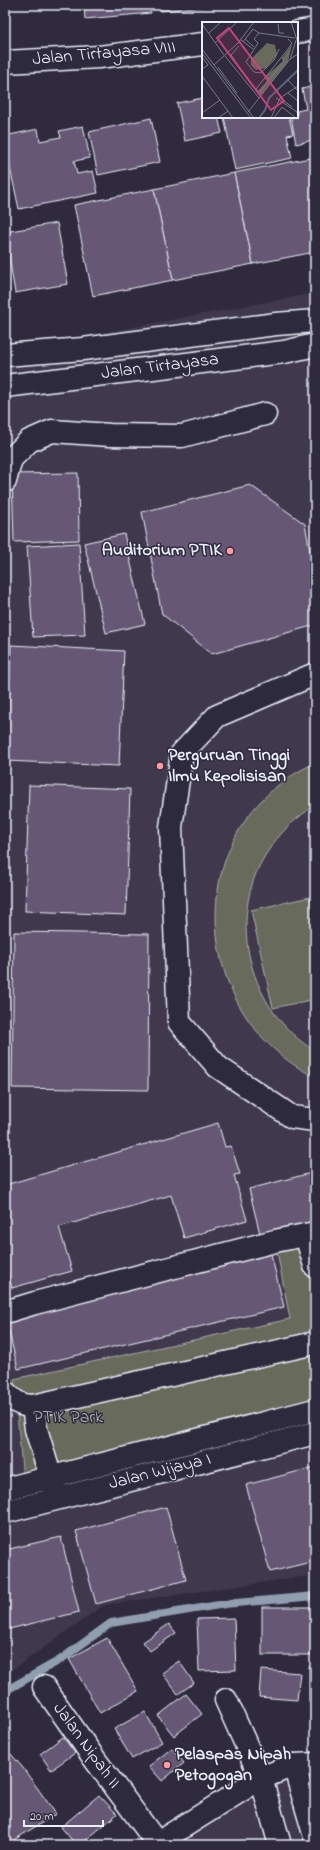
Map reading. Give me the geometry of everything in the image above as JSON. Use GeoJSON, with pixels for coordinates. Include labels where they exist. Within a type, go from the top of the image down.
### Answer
{"type":"FeatureCollection","features":[{"type":"Feature","properties":{"kind":"main road"},"geometry":{"type":"LineString","coordinates":[[298,32],[315,29]]}},
{"type":"Feature","properties":{"kind":"main road","name":"Jalan Tirtayasa VIII"},"geometry":{"type":"LineString","coordinates":[[5,62],[99,57],[202,44]]}},
{"type":"Feature","properties":{"kind":"main road","name":"Jalan Tirtayasa"},"geometry":{"type":"LineString","coordinates":[[5,355],[82,349],[276,324],[315,321]]}},
{"type":"Feature","properties":{"kind":"main road","name":"Jalan Tirtayasa"},"geometry":{"type":"LineString","coordinates":[[5,386],[284,352],[315,345]]}},
{"type":"Feature","properties":{"kind":"main road"},"geometry":{"type":"LineString","coordinates":[[5,481],[11,459],[29,441],[52,431],[117,436],[182,436],[265,414]]}},
{"type":"Feature","properties":{"kind":"main road"},"geometry":{"type":"LineString","coordinates":[[315,674],[217,716],[182,753],[171,826],[179,1022],[218,1067],[292,1117],[315,1120]]}},
{"type":"Feature","properties":{"kind":"main road"},"geometry":{"type":"LineString","coordinates":[[5,1312],[35,1303],[310,1234],[315,1266]]}},
{"type":"Feature","properties":{"kind":"main road"},"geometry":{"type":"LineString","coordinates":[[5,1392],[12,1400],[22,1406],[33,1406],[315,1343]]}},
{"type":"Feature","properties":{"kind":"main road"},"geometry":{"type":"LineString","coordinates":[[33,1406],[36,1429],[57,1499]]}},
{"type":"Feature","properties":{"kind":"main road","name":"Jalan Wijaya I"},"geometry":{"type":"LineString","coordinates":[[5,1489],[315,1410]]}},
{"type":"Feature","properties":{"kind":"main road","name":"Jalan Wijaya I"},"geometry":{"type":"LineString","coordinates":[[5,1512],[315,1432]]}},
{"type":"Feature","properties":{"kind":"main road","name":"Jalan Nipah II"},"geometry":{"type":"LineString","coordinates":[[44,1687],[155,1844]]}},
{"type":"Feature","properties":{"kind":"main road"},"geometry":{"type":"LineString","coordinates":[[226,1700],[260,1778],[280,1845]]}},
{"type":"Feature","properties":{"kind":"main road"},"geometry":{"type":"LineString","coordinates":[[155,1844],[260,1778],[304,1765],[315,1837]]}},
{"type":"Feature","properties":{"kind":"shaded area","name":"Perguruan Tinggi Ilmu Kepolisisan"},"geometry":{"type":"Polygon","coordinates":[[[315,293],[315,1575],[104,1605],[5,1675],[5,351],[315,293]]]}},
{"type":"Feature","properties":{"kind":"shaded area"},"geometry":{"type":"Polygon","coordinates":[[[306,1769],[315,1845],[127,1845],[157,1827],[250,1781],[306,1769]]]}},
{"type":"Feature","properties":{"kind":"green space"},"geometry":{"type":"Polygon","coordinates":[[[315,763],[315,805],[276,839],[266,854],[254,880],[247,907],[246,935],[251,962],[260,989],[274,1013],[293,1034],[315,1051],[315,1077],[272,1048],[242,1010],[223,966],[216,919],[222,872],[240,829],[271,791],[315,763]]]}},
{"type":"Feature","properties":{"kind":"green space"},"geometry":{"type":"Polygon","coordinates":[[[310,897],[315,919],[315,999],[273,1008],[251,910],[310,897]]]}},
{"type":"Feature","properties":{"kind":"green space","name":"PTIK Park"},"geometry":{"type":"Polygon","coordinates":[[[315,1234],[315,1407],[23,1480],[14,1379],[290,1319],[275,1241],[315,1234]]]}},
{"type":"Feature","properties":{"kind":"building"},"geometry":{"type":"Polygon","coordinates":[[[84,5],[150,5],[151,13],[85,19],[84,5]]]}},
{"type":"Feature","properties":{"kind":"building"},"geometry":{"type":"Polygon","coordinates":[[[160,5],[222,5],[161,11],[160,5]]]}},
{"type":"Feature","properties":{"kind":"building"},"geometry":{"type":"Polygon","coordinates":[[[315,86],[315,151],[313,140],[296,144],[291,118],[298,118],[298,111],[306,109],[302,89],[315,86]]]}},
{"type":"Feature","properties":{"kind":"building"},"geometry":{"type":"Polygon","coordinates":[[[202,98],[202,118],[218,118],[222,133],[185,141],[177,103],[202,98]]]}},
{"type":"Feature","properties":{"kind":"building"},"geometry":{"type":"Polygon","coordinates":[[[151,118],[160,162],[98,175],[89,132],[151,118]]]}},
{"type":"Feature","properties":{"kind":"building"},"geometry":{"type":"Polygon","coordinates":[[[224,118],[289,118],[293,134],[287,135],[292,158],[235,170],[224,118]]]}},
{"type":"Feature","properties":{"kind":"building"},"geometry":{"type":"Polygon","coordinates":[[[83,126],[90,158],[74,161],[77,174],[93,171],[98,193],[19,209],[5,145],[5,136],[38,129],[40,141],[61,137],[59,131],[83,126]]]}},
{"type":"Feature","properties":{"kind":"building"},"geometry":{"type":"Polygon","coordinates":[[[315,157],[315,252],[253,264],[234,173],[315,157]]]}},
{"type":"Feature","properties":{"kind":"building"},"geometry":{"type":"Polygon","coordinates":[[[234,173],[253,264],[173,280],[154,189],[234,173]]]}},
{"type":"Feature","properties":{"kind":"building"},"geometry":{"type":"Polygon","coordinates":[[[154,189],[173,280],[93,296],[74,205],[154,189]]]}},
{"type":"Feature","properties":{"kind":"building"},"geometry":{"type":"Polygon","coordinates":[[[57,223],[68,284],[15,293],[5,232],[57,223]]]}},
{"type":"Feature","properties":{"kind":"building"},"geometry":{"type":"Polygon","coordinates":[[[78,473],[79,540],[14,542],[12,474],[78,473]]]}},
{"type":"Feature","properties":{"kind":"building","name":"Auditorium PTIK"},"geometry":{"type":"Polygon","coordinates":[[[250,485],[305,524],[315,579],[315,625],[212,654],[162,614],[142,512],[250,485]]]}},
{"type":"Feature","properties":{"kind":"building"},"geometry":{"type":"Polygon","coordinates":[[[124,534],[145,624],[106,633],[84,543],[124,534]]]}},
{"type":"Feature","properties":{"kind":"building"},"geometry":{"type":"Polygon","coordinates":[[[79,543],[85,635],[33,637],[27,546],[79,543]]]}},
{"type":"Feature","properties":{"kind":"building"},"geometry":{"type":"Polygon","coordinates":[[[11,645],[124,651],[119,766],[6,761],[11,645]]]}},
{"type":"Feature","properties":{"kind":"building"},"geometry":{"type":"Polygon","coordinates":[[[29,785],[130,789],[126,915],[25,911],[29,785]]]}},
{"type":"Feature","properties":{"kind":"building"},"geometry":{"type":"Polygon","coordinates":[[[14,932],[149,934],[148,1090],[12,1088],[14,932]]]}},
{"type":"Feature","properties":{"kind":"building"},"geometry":{"type":"Polygon","coordinates":[[[218,1123],[225,1147],[231,1146],[240,1174],[234,1175],[247,1220],[184,1238],[171,1195],[59,1227],[72,1271],[12,1288],[5,1263],[5,1185],[218,1123]]]}},
{"type":"Feature","properties":{"kind":"building"},"geometry":{"type":"Polygon","coordinates":[[[315,1172],[315,1225],[261,1238],[249,1189],[315,1172]]]}},
{"type":"Feature","properties":{"kind":"building"},"geometry":{"type":"Polygon","coordinates":[[[271,1254],[284,1307],[18,1369],[5,1316],[271,1254]]]}},
{"type":"Feature","properties":{"kind":"building"},"geometry":{"type":"Polygon","coordinates":[[[315,1467],[315,1561],[270,1572],[246,1485],[315,1467]]]}},
{"type":"Feature","properties":{"kind":"building"},"geometry":{"type":"Polygon","coordinates":[[[166,1507],[186,1580],[96,1604],[76,1531],[166,1507]]]}},
{"type":"Feature","properties":{"kind":"building"},"geometry":{"type":"Polygon","coordinates":[[[61,1537],[79,1612],[5,1630],[5,1550],[61,1537]]]}},
{"type":"Feature","properties":{"kind":"building"},"geometry":{"type":"Polygon","coordinates":[[[262,1607],[315,1607],[315,1655],[262,1655],[262,1607]]]}},
{"type":"Feature","properties":{"kind":"building"},"geometry":{"type":"Polygon","coordinates":[[[234,1618],[236,1670],[199,1671],[197,1619],[234,1618]]]}},
{"type":"Feature","properties":{"kind":"building"},"geometry":{"type":"Polygon","coordinates":[[[169,1624],[176,1633],[150,1651],[143,1642],[169,1624]]]}},
{"type":"Feature","properties":{"kind":"building"},"geometry":{"type":"Polygon","coordinates":[[[107,1638],[138,1691],[100,1713],[69,1659],[107,1638]]]}},
{"type":"Feature","properties":{"kind":"building"},"geometry":{"type":"Polygon","coordinates":[[[179,1661],[194,1683],[178,1694],[162,1673],[179,1661]]]}},
{"type":"Feature","properties":{"kind":"building"},"geometry":{"type":"Polygon","coordinates":[[[309,1667],[315,1667],[315,1702],[309,1702],[309,1667]]]}},
{"type":"Feature","properties":{"kind":"building"},"geometry":{"type":"Polygon","coordinates":[[[261,1670],[300,1673],[297,1700],[259,1697],[261,1670]]]}},
{"type":"Feature","properties":{"kind":"building"},"geometry":{"type":"Polygon","coordinates":[[[186,1694],[202,1714],[174,1736],[158,1716],[186,1694]]]}},
{"type":"Feature","properties":{"kind":"building"},"geometry":{"type":"Polygon","coordinates":[[[145,1712],[162,1742],[132,1759],[114,1729],[145,1712]]]}},
{"type":"Feature","properties":{"kind":"building"},"geometry":{"type":"Polygon","coordinates":[[[63,1737],[75,1753],[51,1770],[40,1754],[63,1737]]]}},
{"type":"Feature","properties":{"kind":"building","name":"Pelaspas Nipah Petogogan"},"geometry":{"type":"Polygon","coordinates":[[[172,1748],[184,1763],[162,1781],[149,1766],[172,1748]]]}},
{"type":"Feature","properties":{"kind":"building"},"geometry":{"type":"Polygon","coordinates":[[[11,1754],[56,1814],[9,1843],[5,1836],[5,1759],[11,1754]]]}},
{"type":"Feature","properties":{"kind":"building"},"geometry":{"type":"Polygon","coordinates":[[[99,1795],[117,1814],[80,1845],[76,1845],[61,1827],[99,1795]]]}},
{"type":"Feature","properties":{"kind":"waterway"},"geometry":{"type":"LineString","coordinates":[[5,1691],[60,1660],[111,1623],[225,1604],[315,1596]]}},
{"type":"Feature","properties":{"kind":"place","name":"Auditorium PTIK"},"geometry":{"type":"Point","coordinates":[230,551]}},
{"type":"Feature","properties":{"kind":"place","name":"Perguruan Tinggi Ilmu Kepolisisan"},"geometry":{"type":"Point","coordinates":[160,766]}},
{"type":"Feature","properties":{"kind":"place","name":"Pelaspas Nipah Petogogan"},"geometry":{"type":"Point","coordinates":[167,1765]}}]}
